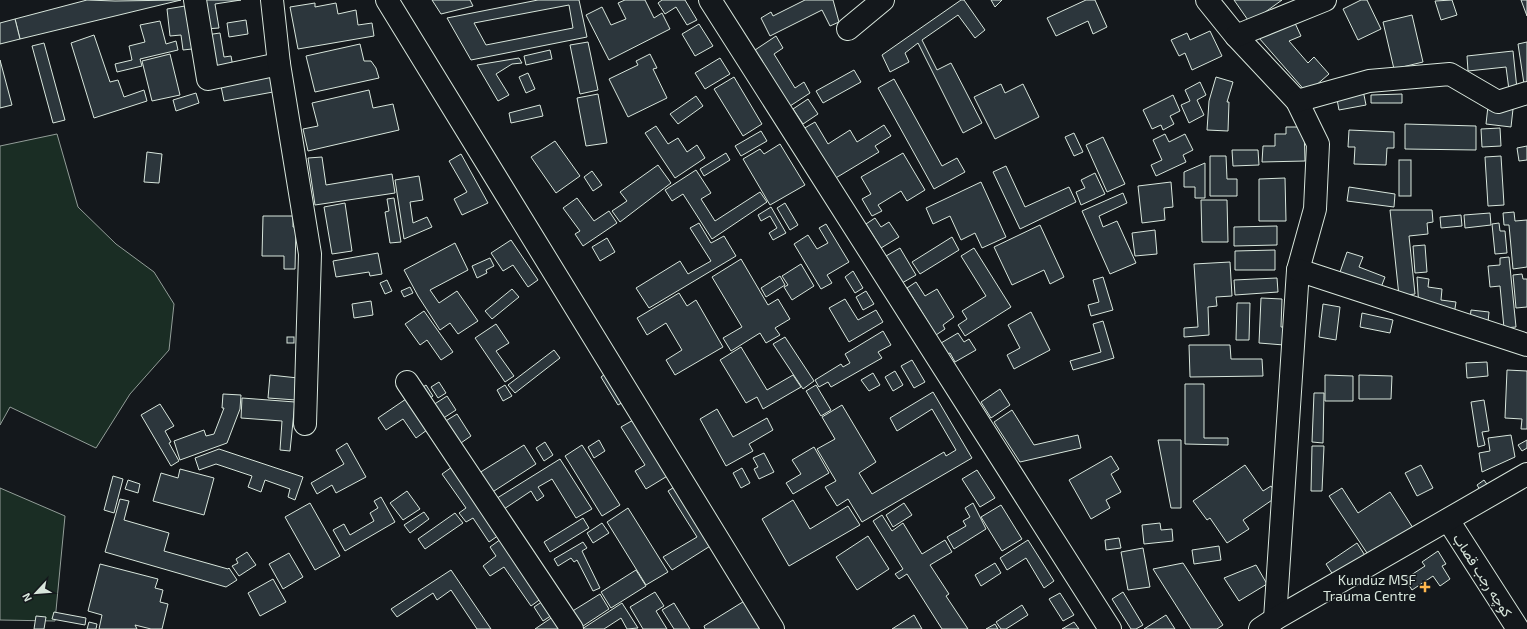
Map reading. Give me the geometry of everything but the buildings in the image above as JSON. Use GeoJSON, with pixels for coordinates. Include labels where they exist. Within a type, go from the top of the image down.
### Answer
{"type":"FeatureCollection","features":[{"type":"Feature","properties":{"kind":"street"},"geometry":{"type":"LineString","coordinates":[[195,0],[208,79],[279,64]]}},
{"type":"Feature","properties":{"kind":"street"},"geometry":{"type":"LineString","coordinates":[[272,0],[279,64],[310,254],[305,424]]}},
{"type":"Feature","properties":{"kind":"street"},"geometry":{"type":"LineString","coordinates":[[387,0],[773,629]]}},
{"type":"Feature","properties":{"kind":"street"},"geometry":{"type":"LineString","coordinates":[[710,0],[1110,629]]}},
{"type":"Feature","properties":{"kind":"street"},"geometry":{"type":"LineString","coordinates":[[848,29],[883,0]]}},
{"type":"Feature","properties":{"kind":"street"},"geometry":{"type":"LineString","coordinates":[[1207,0],[1236,36],[1297,101],[1318,144],[1315,209],[1298,270],[1267,624]]}},
{"type":"Feature","properties":{"kind":"street"},"geometry":{"type":"LineString","coordinates":[[1236,36],[1325,0]]}},
{"type":"Feature","properties":{"kind":"street"},"geometry":{"type":"LineString","coordinates":[[1297,101],[1369,81],[1450,74],[1498,102],[1527,93]]}},
{"type":"Feature","properties":{"kind":"street"},"geometry":{"type":"LineString","coordinates":[[1298,270],[1527,345]]}},
{"type":"Feature","properties":{"kind":"street"},"geometry":{"type":"LineString","coordinates":[[407,382],[572,629]]}},
{"type":"Feature","properties":{"kind":"street"},"geometry":{"type":"LineString","coordinates":[[1267,624],[1527,474]]}},
{"type":"Feature","properties":{"kind":"street","name":"کوچه رجب قصاب"},"geometry":{"type":"LineString","coordinates":[[1448,520],[1518,629]]}},
{"type":"Feature","properties":{"kind":"green space"},"geometry":{"type":"Polygon","coordinates":[[[57,134],[78,207],[116,244],[154,272],[174,304],[169,350],[130,394],[96,448],[10,407],[0,425],[0,146],[57,134]]]}},
{"type":"Feature","properties":{"kind":"green space"},"geometry":{"type":"Polygon","coordinates":[[[0,488],[65,516],[55,621],[0,620],[0,488]]]}},
{"type":"Feature","properties":{"kind":"place","name":"Kunduz MSF Trauma Centre"},"geometry":{"type":"Point","coordinates":[1425,587]}}]}
